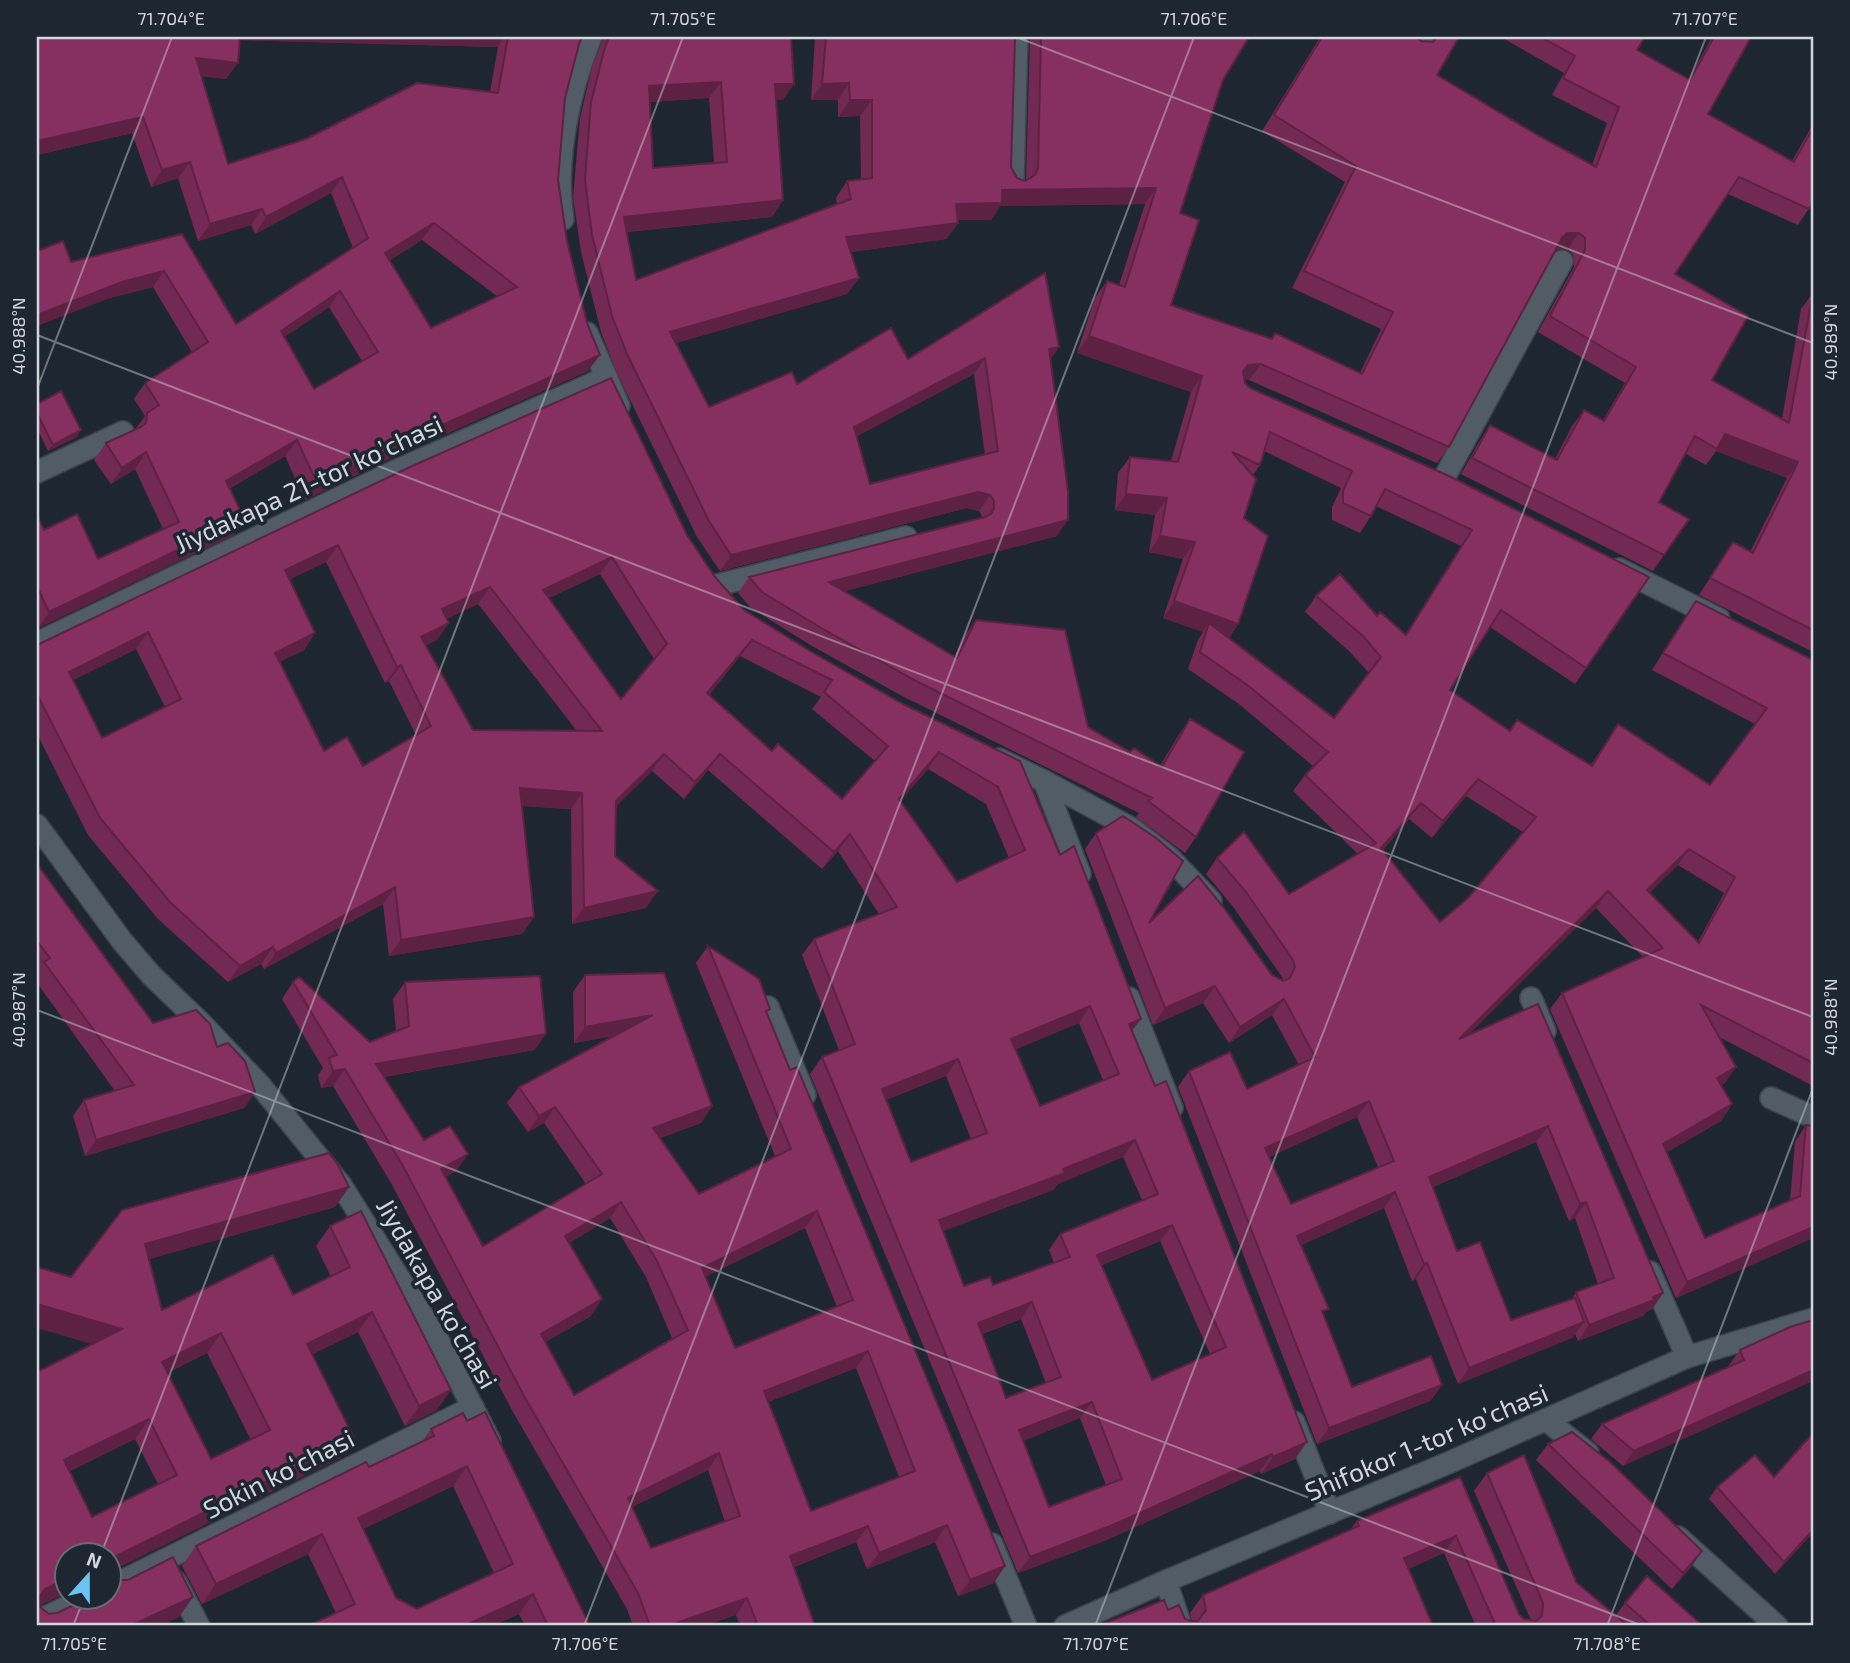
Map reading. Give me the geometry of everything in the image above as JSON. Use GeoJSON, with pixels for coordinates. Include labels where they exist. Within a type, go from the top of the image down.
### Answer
{"type":"FeatureCollection","features":[{"type":"Feature","properties":{"kind":"street"},"geometry":{"type":"LineString","coordinates":[[566,243],[559,197],[567,116],[580,64],[591,37]]}},
{"type":"Feature","properties":{"kind":"street"},"geometry":{"type":"LineString","coordinates":[[1013,184],[1017,37]]}},
{"type":"Feature","properties":{"kind":"street"},"geometry":{"type":"LineString","coordinates":[[1467,492],[1436,477],[1562,261]]}},
{"type":"Feature","properties":{"kind":"street"},"geometry":{"type":"LineString","coordinates":[[581,309],[588,336],[605,378],[629,424]]}},
{"type":"Feature","properties":{"kind":"street","name":"Jiydakapa 21-tor koʼchasi"},"geometry":{"type":"LineString","coordinates":[[37,643],[393,472],[605,378]]}},
{"type":"Feature","properties":{"kind":"street"},"geometry":{"type":"LineString","coordinates":[[37,472],[123,432]]}},
{"type":"Feature","properties":{"kind":"street"},"geometry":{"type":"LineString","coordinates":[[700,565],[721,594],[929,531]]}},
{"type":"Feature","properties":{"kind":"street"},"geometry":{"type":"LineString","coordinates":[[1600,559],[1742,631]]}},
{"type":"Feature","properties":{"kind":"street"},"geometry":{"type":"LineString","coordinates":[[983,751],[1044,780],[1140,835],[1169,857],[1220,912]]}},
{"type":"Feature","properties":{"kind":"street"},"geometry":{"type":"LineString","coordinates":[[1044,780],[1089,896]]}},
{"type":"Feature","properties":{"kind":"street","name":"Jiydakapa ko'chasi"},"geometry":{"type":"LineString","coordinates":[[37,825],[122,941],[151,975],[260,1085],[341,1185],[441,1345],[497,1454]]}},
{"type":"Feature","properties":{"kind":"street"},"geometry":{"type":"LineString","coordinates":[[1119,973],[1180,1128]]}},
{"type":"Feature","properties":{"kind":"street"},"geometry":{"type":"LineString","coordinates":[[1531,998],[1553,1049]]}},
{"type":"Feature","properties":{"kind":"street"},"geometry":{"type":"LineString","coordinates":[[768,1007],[811,1110]]}},
{"type":"Feature","properties":{"kind":"street"},"geometry":{"type":"LineString","coordinates":[[1771,1098],[1813,1117]]}},
{"type":"Feature","properties":{"kind":"street"},"geometry":{"type":"LineString","coordinates":[[1643,1254],[1687,1357]]}},
{"type":"Feature","properties":{"kind":"street","name":"Shifokor 1-tor koʼchasi"},"geometry":{"type":"LineString","coordinates":[[1065,1626],[1687,1357],[1813,1319]]}},
{"type":"Feature","properties":{"kind":"street"},"geometry":{"type":"LineString","coordinates":[[1285,1397],[1330,1513]]}},
{"type":"Feature","properties":{"kind":"street","name":"Sokin koʻchasi"},"geometry":{"type":"LineString","coordinates":[[122,1581],[473,1407]]}},
{"type":"Feature","properties":{"kind":"street"},"geometry":{"type":"LineString","coordinates":[[1546,1420],[1606,1468]]}},
{"type":"Feature","properties":{"kind":"street"},"geometry":{"type":"LineString","coordinates":[[1448,1462],[1459,1488]]}},
{"type":"Feature","properties":{"kind":"street"},"geometry":{"type":"LineString","coordinates":[[983,1523],[1026,1626]]}},
{"type":"Feature","properties":{"kind":"street"},"geometry":{"type":"LineString","coordinates":[[1665,1524],[1777,1626]]}},
{"type":"Feature","properties":{"kind":"street"},"geometry":{"type":"LineString","coordinates":[[165,1561],[199,1626]]}},
{"type":"Feature","properties":{"kind":"street"},"geometry":{"type":"LineString","coordinates":[[1166,1581],[1181,1626]]}},
{"type":"Feature","properties":{"kind":"street"},"geometry":{"type":"LineString","coordinates":[[37,1621],[61,1610]]}},
{"type":"Feature","properties":{"kind":"building"},"geometry":{"type":"Polygon","coordinates":[[[37,37],[240,37],[238,63],[196,58],[228,164],[306,139],[417,83],[498,93],[508,37],[582,37],[565,98],[558,180],[567,241],[587,323],[600,355],[317,483],[297,440],[226,481],[244,518],[49,612],[37,586],[37,515],[44,530],[77,514],[98,559],[179,522],[146,452],[122,468],[106,443],[141,427],[146,423],[147,413],[159,405],[145,383],[208,342],[164,271],[122,282],[37,315],[37,251],[63,241],[71,262],[182,234],[236,324],[368,238],[342,177],[266,217],[262,209],[210,224],[190,162],[162,170],[143,117],[37,141],[37,37]],[[434,223],[385,253],[431,328],[517,287],[434,223]],[[340,291],[281,331],[314,389],[378,352],[340,291]]]}},
{"type":"Feature","properties":{"kind":"building"},"geometry":{"type":"Polygon","coordinates":[[[609,37],[791,37],[794,84],[775,84],[783,200],[624,217],[636,280],[851,199],[847,181],[872,178],[872,100],[850,100],[849,83],[822,84],[826,37],[1015,37],[1011,167],[1017,178],[1025,181],[1035,175],[1038,168],[1041,37],[1249,37],[1223,80],[1180,213],[1199,220],[1171,305],[1272,339],[1275,333],[1362,374],[1393,312],[1304,271],[1356,166],[1274,115],[1322,37],[1417,37],[1421,41],[1433,42],[1437,37],[1459,37],[1437,75],[1596,167],[1619,107],[1563,78],[1575,56],[1541,37],[1645,37],[1637,50],[1690,80],[1714,37],[1751,37],[1708,114],[1794,162],[1813,128],[1813,202],[1809,209],[1739,177],[1675,274],[1748,316],[1712,380],[1789,423],[1813,293],[1813,630],[1710,578],[1733,542],[1753,553],[1798,462],[1725,434],[1717,449],[1695,436],[1659,502],[1689,519],[1664,555],[1472,458],[1490,425],[1557,460],[1584,410],[1604,421],[1636,367],[1550,316],[1585,250],[1585,238],[1579,233],[1567,233],[1562,238],[1449,447],[1261,364],[1248,365],[1243,371],[1245,383],[1250,388],[1449,476],[1649,577],[1586,668],[1501,610],[1450,690],[1510,731],[1517,720],[1592,766],[1618,724],[1710,785],[1767,708],[1663,653],[1696,601],[1813,660],[1813,1063],[1701,1005],[1736,1067],[1717,1078],[1732,1104],[1663,1144],[1705,1238],[1800,1196],[1806,1125],[1813,1126],[1813,1227],[1687,1282],[1562,993],[1663,948],[1608,891],[1459,1039],[1538,1004],[1663,1293],[1653,1297],[1654,1300],[1589,1325],[1576,1292],[1614,1278],[1586,1202],[1580,1204],[1548,1126],[1429,1177],[1457,1251],[1480,1242],[1511,1320],[1575,1298],[1584,1322],[1469,1368],[1395,1192],[1297,1236],[1329,1309],[1322,1311],[1352,1387],[1431,1356],[1442,1385],[1329,1428],[1189,1071],[1230,1052],[1247,1089],[1315,1057],[1284,999],[1240,1027],[1215,986],[1165,1008],[1096,833],[1123,816],[1156,838],[1183,861],[1149,923],[1198,876],[1272,975],[1283,981],[1290,978],[1295,967],[1293,960],[1246,892],[1217,858],[1244,832],[1289,894],[1376,843],[1305,775],[1328,752],[1250,687],[1200,652],[1209,623],[1334,718],[1381,657],[1362,635],[1316,596],[1340,574],[1377,616],[1380,612],[1406,635],[1472,530],[1385,489],[1371,516],[1343,503],[1343,491],[1352,471],[1270,432],[1260,465],[1232,452],[1256,479],[1244,518],[1268,536],[1238,624],[1174,601],[1195,542],[1160,536],[1167,498],[1126,494],[1130,457],[1178,462],[1202,376],[1089,336],[1107,281],[1125,287],[1156,188],[1002,190],[1002,203],[956,204],[958,223],[846,237],[859,278],[670,332],[709,407],[792,372],[797,384],[891,328],[908,359],[1045,273],[1059,347],[1049,349],[1068,492],[1068,520],[829,582],[957,658],[976,620],[1065,630],[1088,727],[1130,752],[1134,748],[1162,767],[1190,719],[1244,752],[1196,837],[1148,801],[1152,798],[916,681],[762,592],[749,577],[985,517],[991,514],[994,508],[990,495],[978,492],[731,555],[709,521],[628,356],[612,316],[592,235],[585,180],[591,102],[609,37]],[[721,82],[649,86],[653,168],[727,162],[721,82]],[[985,358],[854,427],[870,484],[998,451],[985,358]],[[1478,779],[1443,821],[1421,803],[1381,848],[1440,922],[1468,898],[1536,817],[1478,779]],[[1689,849],[1647,890],[1699,943],[1735,877],[1689,849]],[[1369,1101],[1265,1148],[1291,1204],[1394,1161],[1369,1101]]]}},
{"type":"Feature","properties":{"kind":"building"},"geometry":{"type":"Polygon","coordinates":[[[611,378],[687,535],[715,577],[744,610],[903,704],[1020,761],[1060,855],[1074,846],[1141,1019],[1129,1024],[1155,1086],[1166,1081],[1307,1442],[1273,1457],[1272,1454],[1115,1524],[1030,1557],[822,1057],[855,1044],[814,939],[897,907],[850,834],[834,852],[720,754],[695,782],[664,754],[616,801],[615,856],[658,891],[584,908],[582,793],[520,788],[534,917],[401,940],[395,887],[276,953],[273,947],[240,966],[170,902],[100,818],[37,694],[37,645],[410,467],[611,378]],[[338,545],[285,570],[315,633],[275,653],[324,751],[347,737],[363,766],[431,726],[401,665],[397,667],[338,545]],[[612,557],[543,590],[621,699],[667,644],[612,557]],[[490,587],[442,609],[449,623],[421,637],[473,730],[602,731],[490,587]],[[148,632],[69,672],[102,738],[181,699],[148,632]],[[752,640],[707,693],[772,751],[778,744],[842,799],[888,746],[824,692],[832,680],[752,640]],[[939,752],[899,799],[957,882],[1025,850],[998,787],[939,752]],[[1090,1006],[1011,1039],[1040,1106],[1119,1074],[1090,1006]],[[958,1059],[882,1089],[911,1162],[987,1133],[958,1059]],[[1135,1140],[1063,1169],[1065,1173],[939,1220],[964,1286],[990,1277],[993,1285],[1070,1257],[1060,1234],[1158,1194],[1135,1140]],[[1172,1225],[1097,1255],[1152,1380],[1226,1347],[1172,1225]],[[1032,1302],[978,1323],[1006,1398],[1061,1377],[1032,1302]],[[1092,1402],[1019,1430],[1049,1507],[1122,1479],[1092,1402]]]}},
{"type":"Feature","properties":{"kind":"building"},"geometry":{"type":"Polygon","coordinates":[[[61,391],[81,430],[53,445],[37,413],[37,404],[61,391]]]}},
{"type":"Feature","properties":{"kind":"building"},"geometry":{"type":"Polygon","coordinates":[[[37,864],[153,1023],[196,1010],[210,1024],[217,1047],[228,1043],[245,1061],[255,1092],[96,1140],[84,1100],[134,1085],[44,962],[50,958],[37,941],[37,864]]]}},
{"type":"Feature","properties":{"kind":"building"},"geometry":{"type":"Polygon","coordinates":[[[708,946],[759,979],[770,1009],[766,1011],[790,1070],[797,1067],[1005,1566],[970,1580],[947,1525],[879,1553],[868,1526],[790,1556],[815,1626],[758,1626],[747,1598],[668,1626],[650,1626],[638,1593],[524,1396],[403,1166],[345,1069],[333,1071],[329,1058],[337,1055],[293,982],[299,977],[370,1042],[409,1026],[405,982],[540,976],[546,1034],[376,1064],[424,1140],[450,1126],[468,1154],[441,1169],[483,1246],[602,1174],[555,1107],[539,1116],[519,1087],[653,1015],[585,1027],[585,975],[664,973],[712,1106],[653,1128],[699,1194],[791,1149],[708,946]],[[621,1202],[565,1236],[602,1299],[541,1334],[574,1395],[688,1330],[657,1261],[621,1202]],[[817,1211],[702,1268],[735,1348],[853,1300],[817,1211]],[[868,1351],[764,1391],[811,1511],[915,1471],[868,1351]],[[719,1453],[628,1498],[651,1548],[740,1516],[719,1453]]]}},
{"type":"Feature","properties":{"kind":"building"},"geometry":{"type":"Polygon","coordinates":[[[329,1153],[349,1187],[145,1244],[162,1310],[273,1255],[293,1295],[350,1267],[330,1226],[361,1211],[451,1390],[419,1406],[372,1312],[307,1344],[354,1438],[122,1553],[122,1540],[52,1540],[52,1586],[45,1589],[38,1599],[40,1607],[49,1614],[63,1610],[122,1610],[122,1580],[128,1580],[173,1557],[193,1597],[130,1626],[37,1626],[37,1372],[122,1329],[37,1304],[37,1267],[71,1277],[122,1210],[329,1153]],[[221,1333],[162,1362],[211,1459],[270,1430],[221,1333]],[[149,1419],[64,1460],[92,1517],[177,1475],[149,1419]]]}},
{"type":"Feature","properties":{"kind":"building"},"geometry":{"type":"Polygon","coordinates":[[[1813,1320],[1813,1370],[1634,1451],[1602,1424],[1744,1360],[1740,1350],[1790,1327],[1813,1320]]]}},
{"type":"Feature","properties":{"kind":"building"},"geometry":{"type":"Polygon","coordinates":[[[485,1412],[590,1626],[548,1626],[533,1594],[464,1626],[308,1626],[355,1604],[322,1534],[216,1584],[196,1546],[366,1462],[369,1467],[434,1436],[431,1429],[463,1413],[467,1421],[485,1412]],[[467,1466],[358,1518],[396,1598],[417,1609],[513,1564],[467,1466]]]}},
{"type":"Feature","properties":{"kind":"building"},"geometry":{"type":"Polygon","coordinates":[[[1572,1432],[1609,1461],[1702,1551],[1683,1573],[1548,1444],[1572,1432]]]}},
{"type":"Feature","properties":{"kind":"building"},"geometry":{"type":"Polygon","coordinates":[[[1813,1433],[1813,1530],[1784,1562],[1717,1487],[1755,1455],[1774,1477],[1813,1433]]]}},
{"type":"Feature","properties":{"kind":"building"},"geometry":{"type":"Polygon","coordinates":[[[1524,1455],[1576,1582],[1628,1626],[1496,1626],[1456,1536],[1404,1558],[1433,1626],[1098,1626],[1164,1600],[1168,1610],[1179,1605],[1185,1619],[1198,1621],[1206,1610],[1203,1595],[1359,1526],[1357,1521],[1460,1477],[1519,1614],[1524,1619],[1536,1621],[1542,1616],[1543,1603],[1487,1473],[1524,1455]]]}},
{"type":"Feature","properties":{"kind":"building"},"geometry":{"type":"Polygon","coordinates":[[[1647,1576],[1703,1626],[1651,1626],[1625,1603],[1647,1576]]]}}]}
